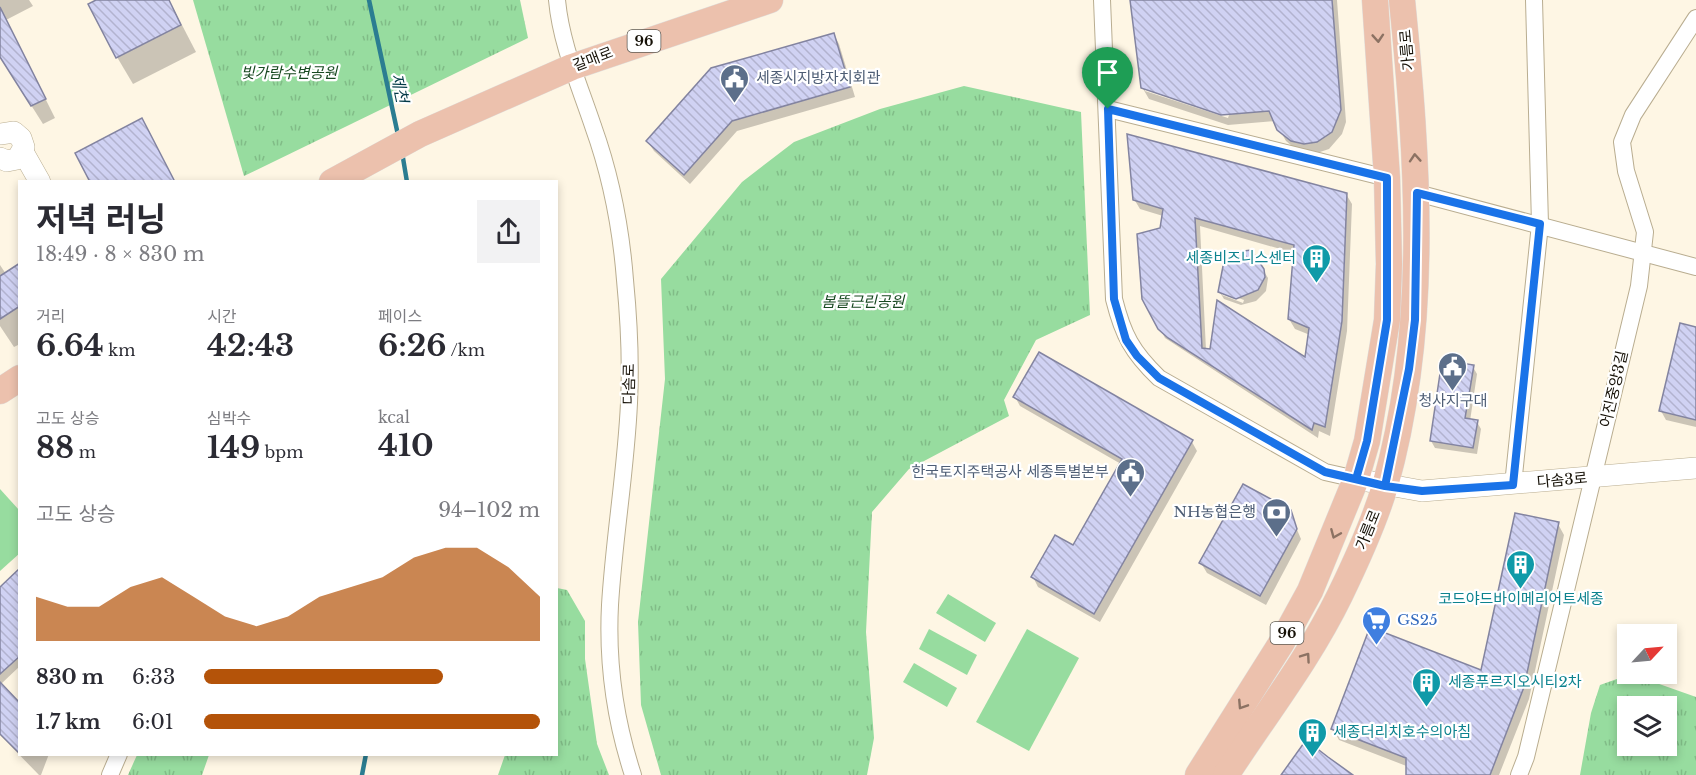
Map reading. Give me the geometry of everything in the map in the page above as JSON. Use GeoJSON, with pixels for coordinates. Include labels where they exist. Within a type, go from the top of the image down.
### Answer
{"type":"FeatureCollection","features":[{"type":"Feature","properties":{"kind":"main road","name":"갈매로"},"geometry":{"type":"LineString","coordinates":[[336,180],[420,134],[572,67],[770,0]]}},
{"type":"Feature","properties":{"kind":"main road","name":"가름로"},"geometry":{"type":"LineString","coordinates":[[1198,775],[1282,642],[1310,591],[1356,479],[1367,441],[1387,320],[1387,178],[1375,0]]}},
{"type":"Feature","properties":{"kind":"main road","name":"가름로"},"geometry":{"type":"LineString","coordinates":[[1226,775],[1314,645],[1365,541],[1385,486],[1409,369],[1415,320],[1417,193],[1402,0]]}},
{"type":"Feature","properties":{"kind":"main road"},"geometry":{"type":"LineString","coordinates":[[0,391],[18,379]]}},
{"type":"Feature","properties":{"kind":"street","name":"다솜로"},"geometry":{"type":"LineString","coordinates":[[557,0],[572,67],[609,177],[626,280],[630,340],[629,402],[610,607],[610,651],[613,694],[623,744],[633,775]]}},
{"type":"Feature","properties":{"kind":"street"},"geometry":{"type":"LineString","coordinates":[[1102,0],[1114,299],[1126,340],[1137,356],[1159,378],[1325,472],[1356,479]]}},
{"type":"Feature","properties":{"kind":"street"},"geometry":{"type":"LineString","coordinates":[[1513,485],[1540,224],[1534,0]]}},
{"type":"Feature","properties":{"kind":"street","name":"어진중앙3길"},"geometry":{"type":"LineString","coordinates":[[1519,775],[1526,757],[1639,286],[1644,252],[1642,216],[1626,171],[1622,142],[1633,115],[1696,18]]}},
{"type":"Feature","properties":{"kind":"street"},"geometry":{"type":"LineString","coordinates":[[1108,109],[1387,178]]}},
{"type":"Feature","properties":{"kind":"street"},"geometry":{"type":"LineString","coordinates":[[3,128],[21,138],[10,157]]}},
{"type":"Feature","properties":{"kind":"street"},"geometry":{"type":"LineString","coordinates":[[10,157],[22,180]]}},
{"type":"Feature","properties":{"kind":"street"},"geometry":{"type":"LineString","coordinates":[[10,157],[38,180]]}},
{"type":"Feature","properties":{"kind":"street"},"geometry":{"type":"LineString","coordinates":[[1417,193],[1696,267]]}},
{"type":"Feature","properties":{"kind":"street","name":"다솜3로"},"geometry":{"type":"LineString","coordinates":[[1356,479],[1422,491],[1696,468]]}},
{"type":"Feature","properties":{"kind":"street"},"geometry":{"type":"LineString","coordinates":[[110,775],[118,756]]}},
{"type":"Feature","properties":{"kind":"green space","name":"빛가람수변공원"},"geometry":{"type":"Polygon","coordinates":[[[193,0],[520,0],[528,38],[244,176],[193,0]]]}},
{"type":"Feature","properties":{"kind":"green space","name":"봄뜰근린공원"},"geometry":{"type":"Polygon","coordinates":[[[964,86],[1081,112],[1090,315],[1036,340],[1004,400],[1009,416],[909,469],[872,512],[866,632],[874,738],[867,775],[661,775],[641,705],[638,622],[665,379],[661,279],[742,182],[794,142],[880,109],[964,86]]]}},
{"type":"Feature","properties":{"kind":"green space"},"geometry":{"type":"Polygon","coordinates":[[[0,489],[18,509],[18,555],[0,571],[0,489]]]}},
{"type":"Feature","properties":{"kind":"green space"},"geometry":{"type":"Polygon","coordinates":[[[558,588],[567,590],[585,621],[585,659],[597,744],[609,775],[498,775],[505,756],[558,756],[558,588]]]}},
{"type":"Feature","properties":{"kind":"green space"},"geometry":{"type":"Polygon","coordinates":[[[948,594],[996,623],[985,642],[936,613],[948,594]]]}},
{"type":"Feature","properties":{"kind":"green space"},"geometry":{"type":"Polygon","coordinates":[[[929,629],[977,655],[967,675],[919,649],[929,629]]]}},
{"type":"Feature","properties":{"kind":"green space"},"geometry":{"type":"Polygon","coordinates":[[[1027,629],[1079,658],[1029,751],[976,722],[1027,629]]]}},
{"type":"Feature","properties":{"kind":"green space"},"geometry":{"type":"Polygon","coordinates":[[[914,663],[957,688],[947,707],[903,682],[914,663]]]}},
{"type":"Feature","properties":{"kind":"green space"},"geometry":{"type":"Polygon","coordinates":[[[1617,679],[1617,684],[1659,684],[1696,697],[1696,775],[1580,775],[1591,713],[1600,685],[1617,679]]]}},
{"type":"Feature","properties":{"kind":"green space"},"geometry":{"type":"Polygon","coordinates":[[[136,756],[209,756],[202,775],[128,775],[136,756]]]}},
{"type":"Feature","properties":{"kind":"building"},"geometry":{"type":"Polygon","coordinates":[[[96,0],[169,0],[181,25],[116,58],[88,4],[96,0]]]}},
{"type":"Feature","properties":{"kind":"building"},"geometry":{"type":"Polygon","coordinates":[[[1130,0],[1332,0],[1341,110],[1332,132],[1317,142],[1304,144],[1291,141],[1277,130],[1269,111],[1221,115],[1141,88],[1130,0]]]}},
{"type":"Feature","properties":{"kind":"building"},"geometry":{"type":"Polygon","coordinates":[[[0,7],[46,99],[31,106],[0,57],[0,7]]]}},
{"type":"Feature","properties":{"kind":"building","name":"세종시지방자치회관"},"geometry":{"type":"Polygon","coordinates":[[[834,33],[850,87],[732,121],[684,175],[646,141],[711,68],[834,33]]]}},
{"type":"Feature","properties":{"kind":"building"},"geometry":{"type":"Polygon","coordinates":[[[142,118],[174,180],[89,180],[75,153],[142,118]]]}},
{"type":"Feature","properties":{"kind":"building","name":"세종비즈니스센터"},"geometry":{"type":"Polygon","coordinates":[[[1127,134],[1347,193],[1342,321],[1325,427],[1314,423],[1312,430],[1168,338],[1158,329],[1142,299],[1137,234],[1160,228],[1163,209],[1133,200],[1127,134]],[[1195,218],[1202,348],[1210,349],[1217,300],[1305,357],[1309,328],[1288,319],[1294,245],[1195,218]]]}},
{"type":"Feature","properties":{"kind":"building"},"geometry":{"type":"Polygon","coordinates":[[[1251,250],[1264,269],[1265,277],[1258,290],[1236,299],[1218,292],[1224,261],[1236,252],[1251,250]]]}},
{"type":"Feature","properties":{"kind":"building"},"geometry":{"type":"Polygon","coordinates":[[[18,264],[18,307],[0,319],[0,276],[18,264]]]}},
{"type":"Feature","properties":{"kind":"building"},"geometry":{"type":"Polygon","coordinates":[[[1680,323],[1696,327],[1696,420],[1659,411],[1680,323]]]}},
{"type":"Feature","properties":{"kind":"building","name":"한국토지주택공사 세종특별본부"},"geometry":{"type":"Polygon","coordinates":[[[1039,352],[1193,440],[1094,614],[1031,577],[1055,535],[1073,545],[1122,459],[1013,397],[1039,352]]]}},
{"type":"Feature","properties":{"kind":"building","name":"청사지구대"},"geometry":{"type":"Polygon","coordinates":[[[1442,360],[1474,365],[1465,418],[1478,420],[1473,448],[1430,441],[1442,360]]]}},
{"type":"Feature","properties":{"kind":"building"},"geometry":{"type":"Polygon","coordinates":[[[1243,484],[1291,510],[1297,529],[1260,596],[1199,563],[1243,484]]]}},
{"type":"Feature","properties":{"kind":"building","name":"세종푸르지오시티2차"},"geometry":{"type":"Polygon","coordinates":[[[1515,513],[1559,522],[1524,687],[1490,775],[1406,775],[1406,758],[1331,729],[1370,627],[1481,670],[1515,513]]]}},
{"type":"Feature","properties":{"kind":"building"},"geometry":{"type":"Polygon","coordinates":[[[18,570],[18,658],[0,674],[0,587],[18,570]]]}},
{"type":"Feature","properties":{"kind":"building"},"geometry":{"type":"Polygon","coordinates":[[[0,682],[18,701],[18,752],[0,734],[0,682]]]}},
{"type":"Feature","properties":{"kind":"building","name":"세종더리치호수의아침"},"geometry":{"type":"Polygon","coordinates":[[[1306,740],[1328,757],[1353,775],[1281,775],[1306,740]]]}},
{"type":"Feature","properties":{"kind":"waterway","name":"제천"},"geometry":{"type":"LineString","coordinates":[[369,0],[398,135]]}},
{"type":"Feature","properties":{"kind":"waterway","name":"제천"},"geometry":{"type":"LineString","coordinates":[[402,152],[407,180]]}},
{"type":"Feature","properties":{"kind":"waterway","name":"제천"},"geometry":{"type":"LineString","coordinates":[[362,775],[366,756]]}},
{"type":"Feature","properties":{"kind":"place","name":"세종시지방자치회관"},"geometry":{"type":"Point","coordinates":[735,104]}},
{"type":"Feature","properties":{"kind":"place","name":"세종비즈니스센터"},"geometry":{"type":"Point","coordinates":[1317,284]}},
{"type":"Feature","properties":{"kind":"place","name":"청사지구대"},"geometry":{"type":"Point","coordinates":[1453,392]}},
{"type":"Feature","properties":{"kind":"place","name":"한국토지주택공사 세종특별본부"},"geometry":{"type":"Point","coordinates":[1130,498]}},
{"type":"Feature","properties":{"kind":"place","name":"NH농협은행"},"geometry":{"type":"Point","coordinates":[1277,538]}},
{"type":"Feature","properties":{"kind":"place","name":"코드야드바이메리어트세종"},"geometry":{"type":"Point","coordinates":[1521,590]}},
{"type":"Feature","properties":{"kind":"place","name":"GS25"},"geometry":{"type":"Point","coordinates":[1376,646]}},
{"type":"Feature","properties":{"kind":"place","name":"세종푸르지오시티2차"},"geometry":{"type":"Point","coordinates":[1427,708]}},
{"type":"Feature","properties":{"kind":"place","name":"세종더리치호수의아침"},"geometry":{"type":"Point","coordinates":[1312,758]}},
{"type":"Feature","properties":{"kind":"route"},"geometry":{"type":"LineString","coordinates":[[1108,109],[1114,299],[1126,340],[1137,356],[1159,378],[1325,472],[1385,486],[1422,491],[1513,485],[1540,224],[1417,193],[1415,320],[1409,369],[1385,486],[1356,479],[1367,441],[1387,320],[1389,264],[1387,178],[1108,109]]}}]}
